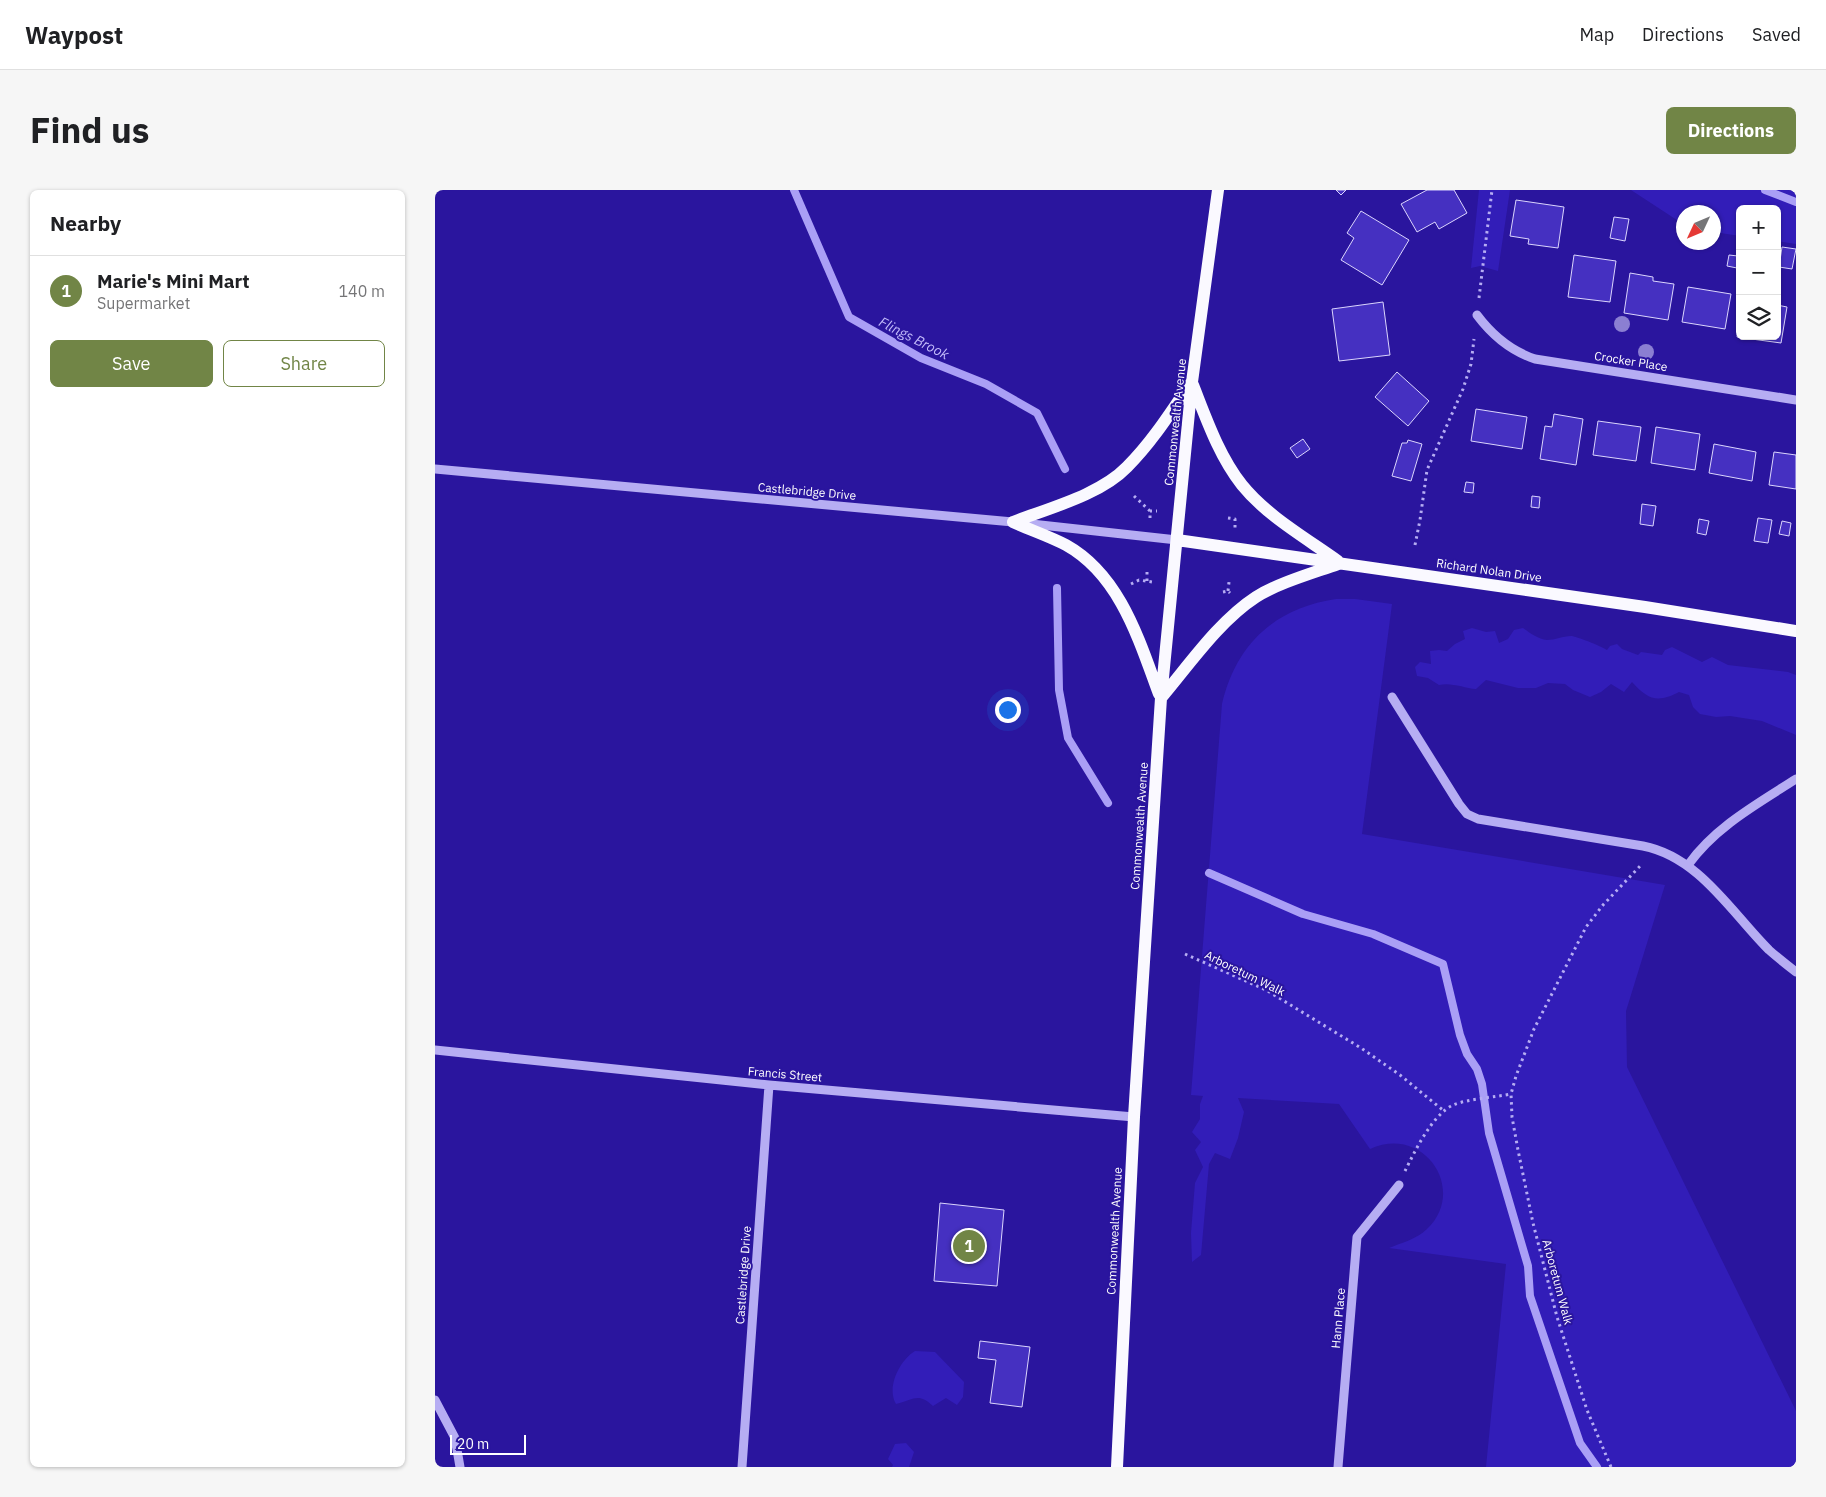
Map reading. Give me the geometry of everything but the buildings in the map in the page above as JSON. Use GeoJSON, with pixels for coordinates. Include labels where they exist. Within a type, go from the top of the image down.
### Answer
{"type":"FeatureCollection","features":[{"type":"Feature","properties":{"kind":"main road","name":"Commonwealth Avenue"},"geometry":{"type":"LineString","coordinates":[[1117,1467],[1134,1117],[1161,698],[1192,382],[1218,190]]}},
{"type":"Feature","properties":{"kind":"main road"},"geometry":{"type":"LineString","coordinates":[[1013,522],[1081,496],[1105,484],[1127,468],[1153,438],[1192,382]]}},
{"type":"Feature","properties":{"kind":"main road"},"geometry":{"type":"LineString","coordinates":[[1192,382],[1224,456],[1242,485],[1263,506],[1340,563]]}},
{"type":"Feature","properties":{"kind":"main road"},"geometry":{"type":"LineString","coordinates":[[1013,522],[1066,545],[1084,558],[1103,576],[1120,601],[1139,640],[1161,698],[1223,625],[1242,608],[1257,597],[1274,589],[1340,563]]}},
{"type":"Feature","properties":{"kind":"main road","name":"Richard Nolan Drive"},"geometry":{"type":"LineString","coordinates":[[1177,540],[1645,607],[1796,631]]}},
{"type":"Feature","properties":{"kind":"street","name":"Crocker Place"},"geometry":{"type":"LineString","coordinates":[[1477,315],[1488,329],[1503,342],[1524,356],[1535,359],[1796,400]]}},
{"type":"Feature","properties":{"kind":"street","name":"Castlebridge Drive"},"geometry":{"type":"LineString","coordinates":[[435,469],[1013,522],[1177,540]]}},
{"type":"Feature","properties":{"kind":"street"},"geometry":{"type":"LineString","coordinates":[[1392,697],[1467,814],[1472,817],[1657,849],[1667,853],[1688,865],[1770,950],[1796,972]]}},
{"type":"Feature","properties":{"kind":"street"},"geometry":{"type":"LineString","coordinates":[[1688,865],[1714,834],[1796,779]]}},
{"type":"Feature","properties":{"kind":"street","name":"Francis Street"},"geometry":{"type":"LineString","coordinates":[[435,1050],[769,1085],[1134,1117]]}},
{"type":"Feature","properties":{"kind":"street","name":"Castlebridge Drive"},"geometry":{"type":"LineString","coordinates":[[742,1467],[769,1085]]}},
{"type":"Feature","properties":{"kind":"street","name":"Hann Place"},"geometry":{"type":"LineString","coordinates":[[1338,1467],[1357,1237],[1399,1185]]}},
{"type":"Feature","properties":{"kind":"street"},"geometry":{"type":"LineString","coordinates":[[435,1400],[455,1438],[461,1467]]}},
{"type":"Feature","properties":{"kind":"path"},"geometry":{"type":"LineString","coordinates":[[1415,545],[1427,470],[1451,417],[1471,364],[1492,190]]}},
{"type":"Feature","properties":{"kind":"path"},"geometry":{"type":"LineString","coordinates":[[1134,496],[1150,511],[1157,511]]}},
{"type":"Feature","properties":{"kind":"path"},"geometry":{"type":"LineString","coordinates":[[1150,511],[1150,518]]}},
{"type":"Feature","properties":{"kind":"path"},"geometry":{"type":"LineString","coordinates":[[1235,528],[1235,519],[1239,514]]}},
{"type":"Feature","properties":{"kind":"path"},"geometry":{"type":"LineString","coordinates":[[1228,518],[1235,519]]}},
{"type":"Feature","properties":{"kind":"path"},"geometry":{"type":"LineString","coordinates":[[1147,571],[1147,581]]}},
{"type":"Feature","properties":{"kind":"path"},"geometry":{"type":"LineString","coordinates":[[1126,586],[1139,580],[1152,582]]}},
{"type":"Feature","properties":{"kind":"path"},"geometry":{"type":"LineString","coordinates":[[1229,582],[1229,591]]}},
{"type":"Feature","properties":{"kind":"path","name":"Arboretum Walk"},"geometry":{"type":"LineString","coordinates":[[1611,1467],[1587,1410],[1557,1318],[1521,1166],[1514,1130],[1511,1094],[1534,1029],[1591,919],[1612,894],[1657,849]]}},
{"type":"Feature","properties":{"kind":"path","name":"Arboretum Walk"},"geometry":{"type":"LineString","coordinates":[[1185,954],[1266,990],[1353,1042],[1400,1075],[1444,1111]]}},
{"type":"Feature","properties":{"kind":"path"},"geometry":{"type":"LineString","coordinates":[[1399,1185],[1416,1149],[1444,1111],[1453,1105],[1511,1094]]}},
{"type":"Feature","properties":{"kind":"shaded area"},"geometry":{"type":"Polygon","coordinates":[[[1479,190],[1510,190],[1498,271],[1480,266],[1471,268],[1479,190]]]}},
{"type":"Feature","properties":{"kind":"shaded area"},"geometry":{"type":"Polygon","coordinates":[[[1631,190],[1796,190],[1796,244],[1781,242],[1781,205],[1736,205],[1736,235],[1721,233],[1721,205],[1676,205],[1676,219],[1631,190]]]}},
{"type":"Feature","properties":{"kind":"shaded area"},"geometry":{"type":"Polygon","coordinates":[[[1336,599],[1355,599],[1392,604],[1362,834],[1665,885],[1626,1011],[1627,1067],[1796,1411],[1796,1467],[1486,1467],[1506,1264],[1389,1248],[1414,1238],[1427,1229],[1439,1213],[1443,1197],[1441,1180],[1434,1165],[1423,1153],[1407,1145],[1390,1144],[1370,1149],[1339,1104],[1238,1098],[1244,1112],[1238,1138],[1230,1159],[1215,1153],[1209,1164],[1201,1255],[1192,1262],[1191,1233],[1195,1183],[1203,1167],[1195,1150],[1201,1142],[1192,1132],[1200,1119],[1200,1104],[1203,1096],[1191,1095],[1222,704],[1228,683],[1237,664],[1261,632],[1277,620],[1294,611],[1336,599]]]}},
{"type":"Feature","properties":{"kind":"shaded area"},"geometry":{"type":"Polygon","coordinates":[[[1472,628],[1486,632],[1495,631],[1499,643],[1508,639],[1514,630],[1523,628],[1534,636],[1544,639],[1550,640],[1574,636],[1607,650],[1610,646],[1617,644],[1622,649],[1638,655],[1641,652],[1662,655],[1665,650],[1672,647],[1702,662],[1712,657],[1728,665],[1788,672],[1796,675],[1796,735],[1762,721],[1700,714],[1693,707],[1689,695],[1679,692],[1665,698],[1654,698],[1643,693],[1632,682],[1624,692],[1611,684],[1601,692],[1590,697],[1573,690],[1565,684],[1548,683],[1536,688],[1518,688],[1486,680],[1476,689],[1444,684],[1439,685],[1428,678],[1417,676],[1415,667],[1420,662],[1431,664],[1430,651],[1447,651],[1465,639],[1463,631],[1472,628]]]}},
{"type":"Feature","properties":{"kind":"shaded area"},"geometry":{"type":"Polygon","coordinates":[[[915,1351],[935,1352],[964,1382],[963,1397],[957,1405],[946,1398],[933,1406],[919,1398],[896,1404],[893,1390],[896,1374],[904,1361],[915,1351]]]}},
{"type":"Feature","properties":{"kind":"shaded area"},"geometry":{"type":"Polygon","coordinates":[[[906,1443],[914,1452],[909,1467],[892,1467],[893,1465],[888,1459],[895,1444],[906,1443]]]}},
{"type":"Feature","properties":{"kind":"waterway","name":"Flings Brook"},"geometry":{"type":"LineString","coordinates":[[794,190],[849,317],[921,358],[986,384],[1037,413],[1065,469]]}},
{"type":"Feature","properties":{"kind":"waterway"},"geometry":{"type":"LineString","coordinates":[[1765,190],[1796,202]]}},
{"type":"Feature","properties":{"kind":"waterway"},"geometry":{"type":"LineString","coordinates":[[1057,588],[1059,690],[1068,738],[1108,803]]}},
{"type":"Feature","properties":{"kind":"waterway"},"geometry":{"type":"LineString","coordinates":[[1209,873],[1303,914],[1373,934],[1443,964],[1460,1035],[1467,1054],[1477,1069],[1482,1084],[1489,1133],[1528,1266],[1530,1296],[1580,1443],[1597,1467]]}},
{"type":"Feature","properties":{"kind":"place","name":"Marie's Mini Mart"},"geometry":{"type":"Point","coordinates":[969,1246]}}]}
